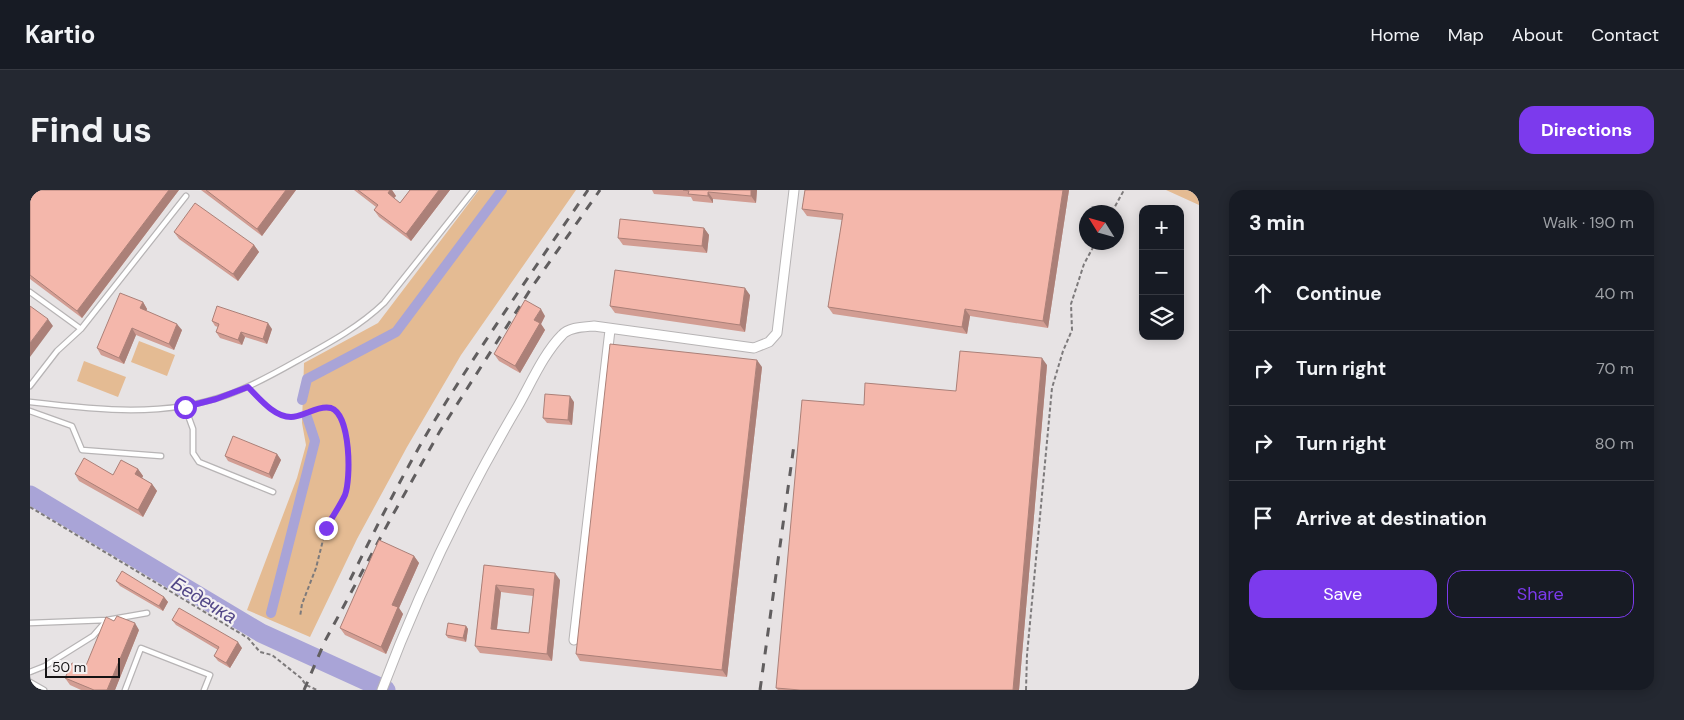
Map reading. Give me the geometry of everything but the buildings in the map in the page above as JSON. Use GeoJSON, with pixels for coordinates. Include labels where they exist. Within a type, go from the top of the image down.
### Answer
{"type":"FeatureCollection","features":[{"type":"Feature","properties":{"kind":"street"},"geometry":{"type":"LineString","coordinates":[[382,690],[422,594],[472,488],[550,350],[563,333],[580,327],[594,326],[610,330],[754,348],[769,342],[777,332],[794,190]]}},
{"type":"Feature","properties":{"kind":"street"},"geometry":{"type":"LineString","coordinates":[[574,640],[610,330]]}},
{"type":"Feature","properties":{"kind":"lane"},"geometry":{"type":"LineString","coordinates":[[30,402],[120,411],[185,407],[216,399],[248,387],[350,331],[371,316],[384,303],[474,190]]}},
{"type":"Feature","properties":{"kind":"lane"},"geometry":{"type":"LineString","coordinates":[[30,386],[57,351],[81,329],[186,196]]}},
{"type":"Feature","properties":{"kind":"lane"},"geometry":{"type":"LineString","coordinates":[[30,292],[81,329]]}},
{"type":"Feature","properties":{"kind":"lane"},"geometry":{"type":"LineString","coordinates":[[185,407],[193,429],[193,453],[199,462],[273,492]]}},
{"type":"Feature","properties":{"kind":"lane"},"geometry":{"type":"LineString","coordinates":[[30,411],[72,426],[82,450],[161,456]]}},
{"type":"Feature","properties":{"kind":"lane"},"geometry":{"type":"LineString","coordinates":[[30,623],[107,620],[147,612]]}},
{"type":"Feature","properties":{"kind":"lane"},"geometry":{"type":"LineString","coordinates":[[30,672],[45,666],[93,636],[107,620]]}},
{"type":"Feature","properties":{"kind":"lane"},"geometry":{"type":"LineString","coordinates":[[125,690],[140,648],[210,675],[204,690]]}},
{"type":"Feature","properties":{"kind":"lane"},"geometry":{"type":"LineString","coordinates":[[30,682],[44,690]]}},
{"type":"Feature","properties":{"kind":"path"},"geometry":{"type":"LineString","coordinates":[[1116,205],[1124,190]]}},
{"type":"Feature","properties":{"kind":"path"},"geometry":{"type":"LineString","coordinates":[[1026,690],[1027,656],[1052,388],[1063,351],[1072,330],[1071,304],[1084,264],[1092,250]]}},
{"type":"Feature","properties":{"kind":"path"},"geometry":{"type":"LineString","coordinates":[[248,387],[277,413],[288,417],[297,417],[319,408],[332,408],[340,415],[345,428],[349,478],[345,494],[326,528],[316,568],[302,604],[300,616]]}},
{"type":"Feature","properties":{"kind":"path"},"geometry":{"type":"LineString","coordinates":[[30,507],[248,638],[260,652],[272,655],[301,678],[306,685],[317,690]]}},
{"type":"Feature","properties":{"kind":"shaded area"},"geometry":{"type":"Polygon","coordinates":[[[479,190],[576,190],[461,355],[407,447],[357,539],[310,637],[247,610],[297,478],[306,445],[302,423],[304,363],[378,323],[479,190]]]}},
{"type":"Feature","properties":{"kind":"shaded area"},"geometry":{"type":"Polygon","coordinates":[[[1166,190],[1199,190],[1199,205],[1166,190]]]}},
{"type":"Feature","properties":{"kind":"shaded area"},"geometry":{"type":"Polygon","coordinates":[[[139,341],[175,355],[167,376],[131,362],[139,341]]]}},
{"type":"Feature","properties":{"kind":"shaded area"},"geometry":{"type":"Polygon","coordinates":[[[84,361],[126,377],[118,397],[77,381],[84,361]]]}},
{"type":"Feature","properties":{"kind":"waterway"},"geometry":{"type":"LineString","coordinates":[[302,400],[307,379],[396,332],[502,190]]}},
{"type":"Feature","properties":{"kind":"waterway"},"geometry":{"type":"LineString","coordinates":[[271,613],[315,441],[307,417]]}},
{"type":"Feature","properties":{"kind":"waterway","name":"Бедечка"},"geometry":{"type":"LineString","coordinates":[[30,495],[261,633],[386,690]]}},
{"type":"Feature","properties":{"kind":"railway"},"geometry":{"type":"LineString","coordinates":[[350,580],[430,428],[496,325],[588,190]]}},
{"type":"Feature","properties":{"kind":"railway"},"geometry":{"type":"LineString","coordinates":[[304,690],[325,641],[440,431],[532,287],[600,190]]}},
{"type":"Feature","properties":{"kind":"railway"},"geometry":{"type":"LineString","coordinates":[[760,690],[794,445]]}},
{"type":"Feature","properties":{"kind":"route"},"geometry":{"type":"LineString","coordinates":[[185,407],[229,395],[248,387],[277,413],[288,417],[297,417],[319,408],[332,408],[340,415],[345,428],[349,478],[345,494],[326,528]]}}]}
